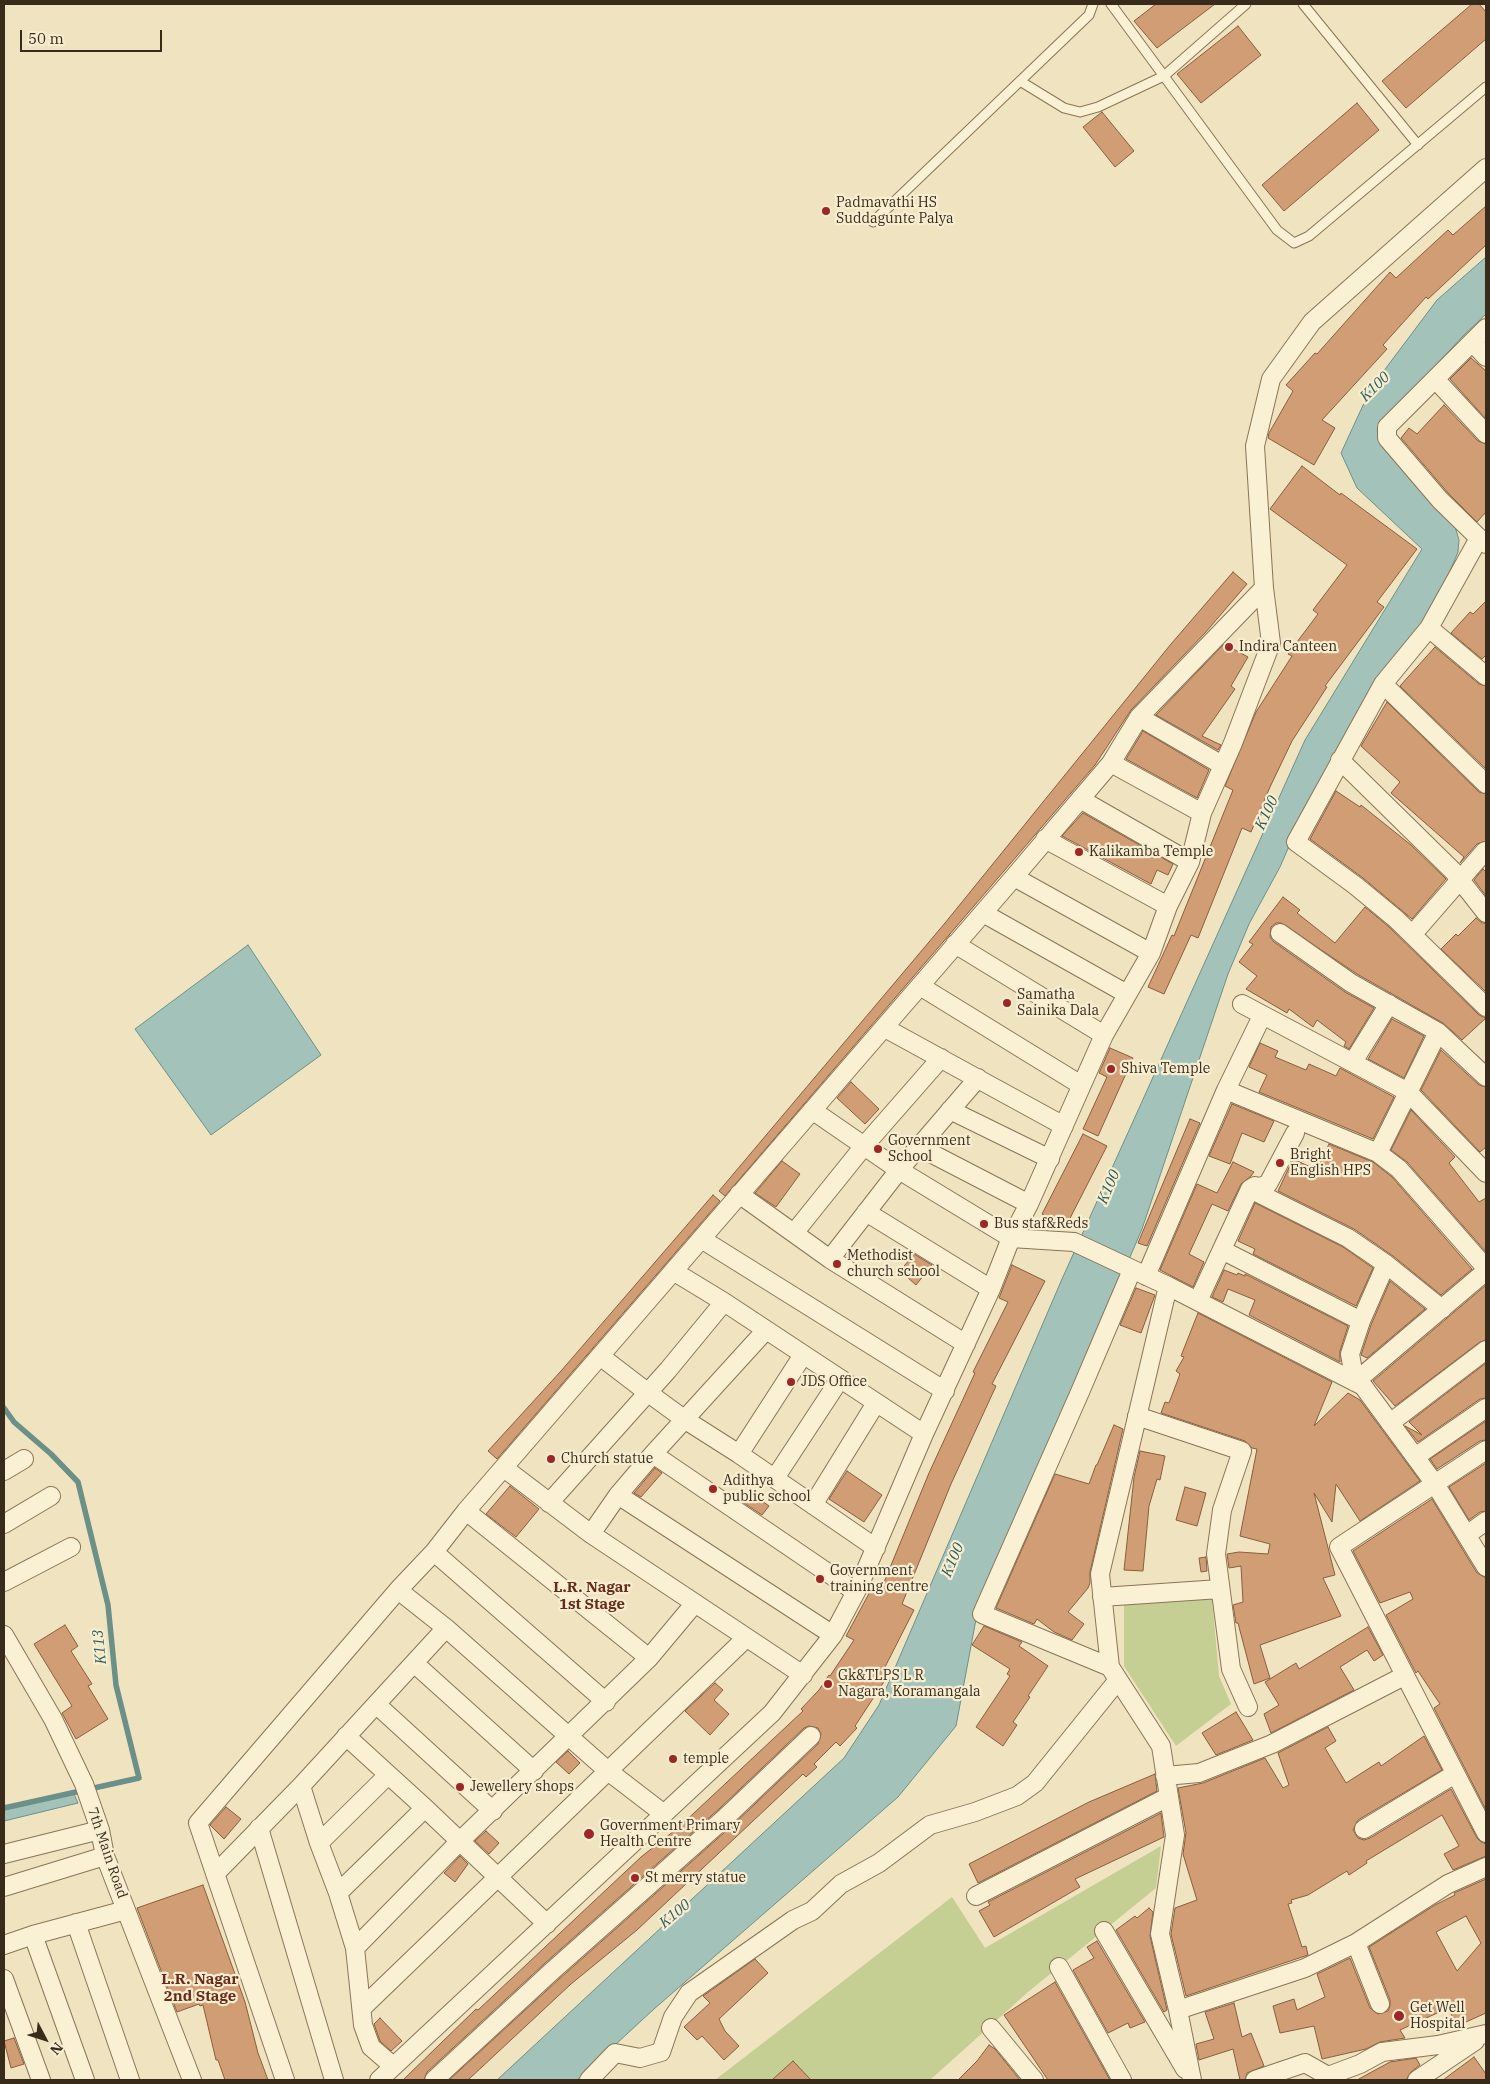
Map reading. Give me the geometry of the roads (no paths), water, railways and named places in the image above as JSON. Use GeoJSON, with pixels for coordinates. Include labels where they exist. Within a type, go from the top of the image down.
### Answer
{"type":"FeatureCollection","features":[{"type":"Feature","properties":{"kind":"street"},"geometry":{"type":"LineString","coordinates":[[379,2080],[772,1713],[803,1676],[833,1635],[856,1592],[876,1548],[924,1434],[991,1289],[1011,1238],[1050,1159],[1104,1035],[1151,953],[1168,906],[1190,862],[1202,813],[1222,764],[1233,743],[1270,643],[1264,588],[1255,446],[1271,379],[1312,322],[1486,168]]}},
{"type":"Feature","properties":{"kind":"street"},"geometry":{"type":"LineString","coordinates":[[1486,328],[1387,427],[1387,438],[1440,500],[1483,541],[1429,628],[1383,684],[1296,842],[1356,886],[1412,935],[1486,1007]]}},
{"type":"Feature","properties":{"kind":"street"},"geometry":{"type":"LineString","coordinates":[[1473,343],[1486,356]]}},
{"type":"Feature","properties":{"kind":"street"},"geometry":{"type":"LineString","coordinates":[[1436,380],[1486,434]]}},
{"type":"Feature","properties":{"kind":"street"},"geometry":{"type":"LineString","coordinates":[[285,2080],[198,1823],[398,1590],[434,1552],[466,1512],[673,1271],[703,1240],[739,1194],[885,1028],[1111,763],[1139,717],[1264,588]]}},
{"type":"Feature","properties":{"kind":"street"},"geometry":{"type":"LineString","coordinates":[[1429,628],[1486,676]]}},
{"type":"Feature","properties":{"kind":"street"},"geometry":{"type":"LineString","coordinates":[[1383,684],[1486,784]]}},
{"type":"Feature","properties":{"kind":"street"},"geometry":{"type":"LineString","coordinates":[[1139,717],[1222,764]]}},
{"type":"Feature","properties":{"kind":"street"},"geometry":{"type":"LineString","coordinates":[[1340,760],[1460,881],[1486,913]]}},
{"type":"Feature","properties":{"kind":"street"},"geometry":{"type":"LineString","coordinates":[[1111,763],[1202,813]]}},
{"type":"Feature","properties":{"kind":"street"},"geometry":{"type":"LineString","coordinates":[[1080,799],[1190,862]]}},
{"type":"Feature","properties":{"kind":"street"},"geometry":{"type":"LineString","coordinates":[[1045,839],[1168,906]]}},
{"type":"Feature","properties":{"kind":"street"},"geometry":{"type":"LineString","coordinates":[[1412,935],[1486,851]]}},
{"type":"Feature","properties":{"kind":"street"},"geometry":{"type":"LineString","coordinates":[[1014,877],[1151,953]]}},
{"type":"Feature","properties":{"kind":"street"},"geometry":{"type":"LineString","coordinates":[[983,913],[1128,994]]}},
{"type":"Feature","properties":{"kind":"street"},"geometry":{"type":"LineString","coordinates":[[1280,933],[1351,983],[1438,1032],[1486,1077]]}},
{"type":"Feature","properties":{"kind":"street"},"geometry":{"type":"LineString","coordinates":[[955,944],[1104,1035]]}},
{"type":"Feature","properties":{"kind":"street"},"geometry":{"type":"LineString","coordinates":[[920,986],[1081,1086]]}},
{"type":"Feature","properties":{"kind":"street"},"geometry":{"type":"LineString","coordinates":[[1242,1004],[1408,1092],[1486,1173]]}},
{"type":"Feature","properties":{"kind":"street"},"geometry":{"type":"LineString","coordinates":[[1353,1062],[1388,1004]]}},
{"type":"Feature","properties":{"kind":"street"},"geometry":{"type":"LineString","coordinates":[[1114,1674],[982,1614],[1080,1392],[1262,1016]]}},
{"type":"Feature","properties":{"kind":"street"},"geometry":{"type":"LineString","coordinates":[[885,1028],[1064,1126]]}},
{"type":"Feature","properties":{"kind":"street"},"geometry":{"type":"LineString","coordinates":[[1378,1153],[1438,1032]]}},
{"type":"Feature","properties":{"kind":"street"},"geometry":{"type":"LineString","coordinates":[[794,1233],[864,1146],[941,1058]]}},
{"type":"Feature","properties":{"kind":"street"},"geometry":{"type":"LineString","coordinates":[[830,1259],[899,1170],[978,1078]]}},
{"type":"Feature","properties":{"kind":"street"},"geometry":{"type":"LineString","coordinates":[[1226,1090],[1378,1153],[1399,1169],[1485,1275],[1355,1382]]}},
{"type":"Feature","properties":{"kind":"street"},"geometry":{"type":"LineString","coordinates":[[812,1110],[899,1170],[1011,1238],[1074,1242],[1168,1286],[1363,1386],[1435,1484],[1468,1534],[1486,1566]]}},
{"type":"Feature","properties":{"kind":"street"},"geometry":{"type":"LineString","coordinates":[[950,1110],[1050,1159]]}},
{"type":"Feature","properties":{"kind":"street"},"geometry":{"type":"LineString","coordinates":[[1198,1301],[1250,1189],[1255,1186],[1260,1187],[1268,1184],[1295,1133]]}},
{"type":"Feature","properties":{"kind":"street"},"geometry":{"type":"LineString","coordinates":[[918,1147],[1029,1204]]}},
{"type":"Feature","properties":{"kind":"street"},"geometry":{"type":"LineString","coordinates":[[1250,1189],[1348,1238],[1386,1264],[1442,1309]]}},
{"type":"Feature","properties":{"kind":"street"},"geometry":{"type":"LineString","coordinates":[[739,1194],[830,1259],[966,1344]]}},
{"type":"Feature","properties":{"kind":"street"},"geometry":{"type":"LineString","coordinates":[[866,1212],[991,1289]]}},
{"type":"Feature","properties":{"kind":"street"},"geometry":{"type":"LineString","coordinates":[[703,1240],[945,1391]]}},
{"type":"Feature","properties":{"kind":"street"},"geometry":{"type":"LineString","coordinates":[[1222,1250],[1361,1321]]}},
{"type":"Feature","properties":{"kind":"street"},"geometry":{"type":"LineString","coordinates":[[1355,1382],[1350,1354],[1361,1321],[1386,1264]]}},
{"type":"Feature","properties":{"kind":"street"},"geometry":{"type":"LineString","coordinates":[[673,1271],[724,1302],[924,1434]]}},
{"type":"Feature","properties":{"kind":"street"},"geometry":{"type":"LineString","coordinates":[[1168,1286],[1100,1574],[1114,1674],[1161,1746],[1175,1834],[1160,1934],[1178,2010],[1191,2080]]}},
{"type":"Feature","properties":{"kind":"street"},"geometry":{"type":"LineString","coordinates":[[549,1503],[724,1302]]}},
{"type":"Feature","properties":{"kind":"street"},"geometry":{"type":"LineString","coordinates":[[591,1534],[618,1495],[653,1454],[766,1330]]}},
{"type":"Feature","properties":{"kind":"street"},"geometry":{"type":"LineString","coordinates":[[1390,1423],[1486,1350]]}},
{"type":"Feature","properties":{"kind":"street"},"geometry":{"type":"LineString","coordinates":[[739,1454],[804,1355]]}},
{"type":"Feature","properties":{"kind":"street"},"geometry":{"type":"LineString","coordinates":[[600,1356],[684,1419],[775,1478],[876,1548]]}},
{"type":"Feature","properties":{"kind":"street"},"geometry":{"type":"LineString","coordinates":[[775,1478],[840,1379]]}},
{"type":"Feature","properties":{"kind":"street"},"geometry":{"type":"LineString","coordinates":[[813,1505],[876,1403]]}},
{"type":"Feature","properties":{"kind":"street"},"geometry":{"type":"LineString","coordinates":[[1415,1457],[1486,1408]]}},
{"type":"Feature","properties":{"kind":"street"},"geometry":{"type":"LineString","coordinates":[[1138,1416],[1242,1451],[1222,1510],[1216,1554],[1231,1670],[1248,1707]]}},
{"type":"Feature","properties":{"kind":"street"},"geometry":{"type":"LineString","coordinates":[[1486,1450],[1339,1546],[1486,1834]]}},
{"type":"Feature","properties":{"kind":"street"},"geometry":{"type":"LineString","coordinates":[[653,1454],[856,1592]]}},
{"type":"Feature","properties":{"kind":"street"},"geometry":{"type":"LineString","coordinates":[[4,1472],[24,1460]]}},
{"type":"Feature","properties":{"kind":"street"},"geometry":{"type":"LineString","coordinates":[[504,1468],[591,1534],[803,1676]]}},
{"type":"Feature","properties":{"kind":"street"},"geometry":{"type":"LineString","coordinates":[[618,1495],[833,1635]]}},
{"type":"Feature","properties":{"kind":"street"},"geometry":{"type":"LineString","coordinates":[[4,1524],[51,1496]]}},
{"type":"Feature","properties":{"kind":"street"},"geometry":{"type":"LineString","coordinates":[[466,1512],[649,1658]]}},
{"type":"Feature","properties":{"kind":"street"},"geometry":{"type":"LineString","coordinates":[[1468,1534],[1486,1521]]}},
{"type":"Feature","properties":{"kind":"street"},"geometry":{"type":"LineString","coordinates":[[4,1582],[71,1547]]}},
{"type":"Feature","properties":{"kind":"street"},"geometry":{"type":"LineString","coordinates":[[434,1552],[606,1702]]}},
{"type":"Feature","properties":{"kind":"street"},"geometry":{"type":"LineString","coordinates":[[1102,1597],[1220,1589]]}},
{"type":"Feature","properties":{"kind":"street"},"geometry":{"type":"LineString","coordinates":[[398,1590],[446,1628],[608,1771],[664,1814]]}},
{"type":"Feature","properties":{"kind":"street"},"geometry":{"type":"LineString","coordinates":[[355,1948],[459,1842],[606,1702],[649,1658],[695,1603]]}},
{"type":"Feature","properties":{"kind":"street"},"geometry":{"type":"LineString","coordinates":[[215,1874],[301,1786],[446,1628]]}},
{"type":"Feature","properties":{"kind":"street","name":"7th Main Road"},"geometry":{"type":"LineString","coordinates":[[4,1635],[53,1719],[86,1791],[100,1830],[105,1856],[192,2080]]}},
{"type":"Feature","properties":{"kind":"street"},"geometry":{"type":"LineString","coordinates":[[362,2008],[746,1638]]}},
{"type":"Feature","properties":{"kind":"street"},"geometry":{"type":"LineString","coordinates":[[414,1662],[534,1771]]}},
{"type":"Feature","properties":{"kind":"street"},"geometry":{"type":"LineString","coordinates":[[589,2080],[616,2053],[640,2058],[661,2052],[673,2017],[689,1993],[777,1930],[812,1910],[841,1884],[879,1863],[930,1825],[975,1812],[1017,1796],[1034,1783],[1114,1674]]}},
{"type":"Feature","properties":{"kind":"street"},"geometry":{"type":"LineString","coordinates":[[1165,1776],[1199,1773],[1272,1744],[1404,1676]]}},
{"type":"Feature","properties":{"kind":"street"},"geometry":{"type":"LineString","coordinates":[[377,1705],[493,1811]]}},
{"type":"Feature","properties":{"kind":"street"},"geometry":{"type":"LineString","coordinates":[[346,1736],[546,1924]]}},
{"type":"Feature","properties":{"kind":"street"},"geometry":{"type":"LineString","coordinates":[[434,2080],[812,1736]]}},
{"type":"Feature","properties":{"kind":"street"},"geometry":{"type":"LineString","coordinates":[[1364,1829],[1455,1774]]}},
{"type":"Feature","properties":{"kind":"street"},"geometry":{"type":"LineString","coordinates":[[319,1843],[388,1775]]}},
{"type":"Feature","properties":{"kind":"street"},"geometry":{"type":"LineString","coordinates":[[301,1786],[355,1948],[363,2024],[371,2047],[393,2066]]}},
{"type":"Feature","properties":{"kind":"street"},"geometry":{"type":"LineString","coordinates":[[976,1896],[1168,1796]]}},
{"type":"Feature","properties":{"kind":"street"},"geometry":{"type":"LineString","coordinates":[[338,1893],[424,1808]]}},
{"type":"Feature","properties":{"kind":"street"},"geometry":{"type":"LineString","coordinates":[[259,1828],[334,2080]]}},
{"type":"Feature","properties":{"kind":"street"},"geometry":{"type":"LineString","coordinates":[[4,1854],[100,1830]]}},
{"type":"Feature","properties":{"kind":"street"},"geometry":{"type":"LineString","coordinates":[[4,1888],[105,1856]]}},
{"type":"Feature","properties":{"kind":"street"},"geometry":{"type":"LineString","coordinates":[[1178,2010],[1305,1968],[1356,1943],[1448,1884],[1486,1867]]}},
{"type":"Feature","properties":{"kind":"street"},"geometry":{"type":"LineString","coordinates":[[4,1945],[33,1935],[126,1910]]}},
{"type":"Feature","properties":{"kind":"street"},"geometry":{"type":"LineString","coordinates":[[76,1923],[130,2080]]}},
{"type":"Feature","properties":{"kind":"street"},"geometry":{"type":"LineString","coordinates":[[1104,1932],[1191,2080]]}},
{"type":"Feature","properties":{"kind":"street"},"geometry":{"type":"LineString","coordinates":[[33,1935],[85,2080]]}},
{"type":"Feature","properties":{"kind":"street"},"geometry":{"type":"LineString","coordinates":[[1356,1943],[1380,2004]]}},
{"type":"Feature","properties":{"kind":"street"},"geometry":{"type":"LineString","coordinates":[[1059,1967],[1122,2080]]}},
{"type":"Feature","properties":{"kind":"street"},"geometry":{"type":"LineString","coordinates":[[4,1979],[42,2080]]}},
{"type":"Feature","properties":{"kind":"street"},"geometry":{"type":"LineString","coordinates":[[1464,2040],[1486,2026]]}},
{"type":"Feature","properties":{"kind":"street"},"geometry":{"type":"LineString","coordinates":[[991,2028],[1034,2080]]}},
{"type":"Feature","properties":{"kind":"street"},"geometry":{"type":"LineString","coordinates":[[1255,2080],[1305,2063],[1328,2076],[1360,2064],[1382,2052],[1464,2040],[1486,2034]]}},
{"type":"Feature","properties":{"kind":"street"},"geometry":{"type":"LineString","coordinates":[[1415,2048],[1425,2078],[1486,2034]]}},
{"type":"Feature","properties":{"kind":"lane"},"geometry":{"type":"LineString","coordinates":[[873,222],[1089,15],[1093,4]]}},
{"type":"Feature","properties":{"kind":"lane"},"geometry":{"type":"LineString","coordinates":[[1111,4],[1277,230],[1294,243],[1310,236],[1486,87]]}},
{"type":"Feature","properties":{"kind":"lane"},"geometry":{"type":"LineString","coordinates":[[1020,81],[1064,108],[1080,112],[1098,108],[1164,76],[1246,4]]}},
{"type":"Feature","properties":{"kind":"lane"},"geometry":{"type":"LineString","coordinates":[[1303,4],[1418,145]]}},
{"type":"Feature","properties":{"kind":"water","name":"K100"},"geometry":{"type":"Polygon","coordinates":[[[1486,257],[1486,314],[1462,337],[1377,430],[1382,443],[1453,520],[1459,540],[1458,552],[1436,604],[1303,814],[1280,867],[1249,924],[1228,974],[1142,1229],[977,1614],[956,1726],[898,1797],[654,2009],[577,2080],[497,2080],[844,1758],[879,1705],[1062,1279],[1305,740],[1422,549],[1357,488],[1341,453],[1371,388],[1437,300],[1486,257]]]}},
{"type":"Feature","properties":{"kind":"water"},"geometry":{"type":"Polygon","coordinates":[[[248,945],[321,1055],[211,1135],[135,1029],[248,945]]]}},
{"type":"Feature","properties":{"kind":"water"},"geometry":{"type":"Polygon","coordinates":[[[73,1792],[78,1803],[4,1821],[4,1808],[73,1792]]]}},
{"type":"Feature","properties":{"kind":"waterway","name":"K113"},"geometry":{"type":"LineString","coordinates":[[4,1408],[14,1422],[51,1454],[78,1482],[108,1605],[116,1685],[139,1778],[4,1808]]}},
{"type":"Feature","properties":{"kind":"place","name":"Padmavathi HS Suddagunte Palya"},"geometry":{"type":"Point","coordinates":[826,211]}},
{"type":"Feature","properties":{"kind":"place","name":"Indira Canteen"},"geometry":{"type":"Point","coordinates":[1229,647]}},
{"type":"Feature","properties":{"kind":"place","name":"Kalikamba Temple"},"geometry":{"type":"Point","coordinates":[1079,852]}},
{"type":"Feature","properties":{"kind":"place","name":"Samatha Sainika Dala"},"geometry":{"type":"Point","coordinates":[1007,1003]}},
{"type":"Feature","properties":{"kind":"place","name":"Shiva Temple"},"geometry":{"type":"Point","coordinates":[1111,1069]}},
{"type":"Feature","properties":{"kind":"place","name":"Government School"},"geometry":{"type":"Point","coordinates":[878,1149]}},
{"type":"Feature","properties":{"kind":"place","name":"Bright English HPS"},"geometry":{"type":"Point","coordinates":[1280,1163]}},
{"type":"Feature","properties":{"kind":"place","name":"Bus staf&Reds"},"geometry":{"type":"Point","coordinates":[984,1224]}},
{"type":"Feature","properties":{"kind":"place","name":"Methodist church school"},"geometry":{"type":"Point","coordinates":[837,1264]}},
{"type":"Feature","properties":{"kind":"place","name":"JDS Office"},"geometry":{"type":"Point","coordinates":[791,1382]}},
{"type":"Feature","properties":{"kind":"place","name":"Church statue"},"geometry":{"type":"Point","coordinates":[551,1459]}},
{"type":"Feature","properties":{"kind":"place","name":"Adithya public school"},"geometry":{"type":"Point","coordinates":[713,1489]}},
{"type":"Feature","properties":{"kind":"place","name":"Government training centre"},"geometry":{"type":"Point","coordinates":[820,1579]}},
{"type":"Feature","properties":{"kind":"place","name":"Gk&TLPS L R Nagara, Koramangala"},"geometry":{"type":"Point","coordinates":[828,1684]}},
{"type":"Feature","properties":{"kind":"place","name":"temple"},"geometry":{"type":"Point","coordinates":[673,1759]}},
{"type":"Feature","properties":{"kind":"place","name":"Jewellery shops"},"geometry":{"type":"Point","coordinates":[460,1787]}},
{"type":"Feature","properties":{"kind":"place","name":"Government Primary Health Centre"},"geometry":{"type":"Point","coordinates":[589,1834]}},
{"type":"Feature","properties":{"kind":"place","name":"St merry statue"},"geometry":{"type":"Point","coordinates":[635,1878]}},
{"type":"Feature","properties":{"kind":"place","name":"Get Well Hospital"},"geometry":{"type":"Point","coordinates":[1399,2016]}},
{"type":"Feature","properties":{"kind":"district","name":"L.R. Nagar 1st Stage"},"geometry":{"type":"Point","coordinates":[592,1596]}},
{"type":"Feature","properties":{"kind":"district","name":"L.R. Nagar 2nd Stage"},"geometry":{"type":"Point","coordinates":[200,1988]}}]}
